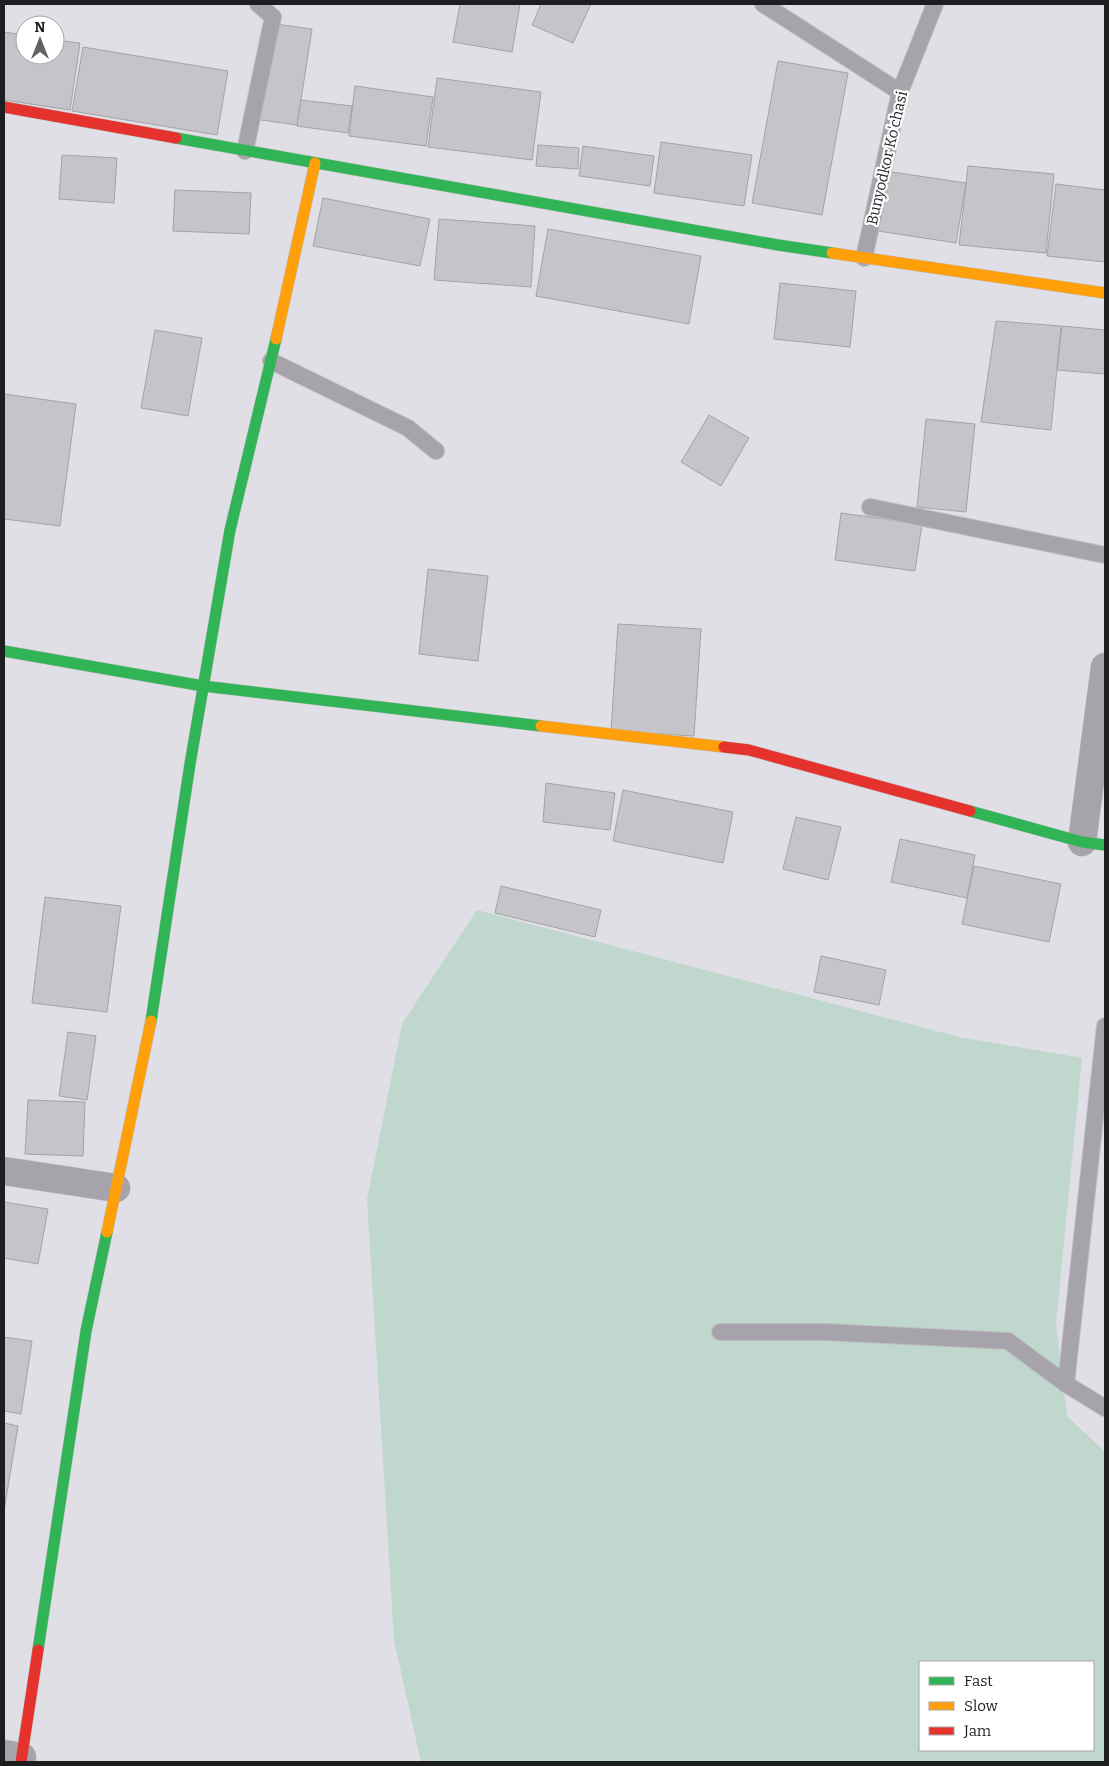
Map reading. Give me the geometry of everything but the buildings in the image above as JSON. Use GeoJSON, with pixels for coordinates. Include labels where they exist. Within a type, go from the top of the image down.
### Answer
{"type":"FeatureCollection","features":[{"type":"Feature","properties":{"kind":"street"},"geometry":{"type":"LineString","coordinates":[[4,107],[778,245],[1105,293]]}},
{"type":"Feature","properties":{"kind":"street"},"geometry":{"type":"LineString","coordinates":[[15,1758],[86,1331],[150,1025],[190,764],[230,530],[271,361],[315,163]]}},
{"type":"Feature","properties":{"kind":"street"},"geometry":{"type":"LineString","coordinates":[[4,652],[203,686],[749,750],[1093,843],[1105,668]]}},
{"type":"Feature","properties":{"kind":"street"},"geometry":{"type":"LineString","coordinates":[[4,1171],[116,1188]]}},
{"type":"Feature","properties":{"kind":"lane"},"geometry":{"type":"LineString","coordinates":[[246,151],[273,18],[258,4]]}},
{"type":"Feature","properties":{"kind":"lane"},"geometry":{"type":"LineString","coordinates":[[763,4],[900,92]]}},
{"type":"Feature","properties":{"kind":"lane","name":"Bunyodkor Ko'chasi"},"geometry":{"type":"LineString","coordinates":[[864,258],[900,92],[935,4]]}},
{"type":"Feature","properties":{"kind":"lane"},"geometry":{"type":"LineString","coordinates":[[271,361],[408,428],[436,451]]}},
{"type":"Feature","properties":{"kind":"lane"},"geometry":{"type":"LineString","coordinates":[[870,508],[1105,555]]}},
{"type":"Feature","properties":{"kind":"lane"},"geometry":{"type":"LineString","coordinates":[[1066,1384],[1105,1026]]}},
{"type":"Feature","properties":{"kind":"lane"},"geometry":{"type":"LineString","coordinates":[[720,1332],[825,1332],[1008,1340],[1066,1384],[1105,1408]]}},
{"type":"Feature","properties":{"kind":"green space"},"geometry":{"type":"Polygon","coordinates":[[[477,910],[959,1037],[1082,1058],[1056,1324],[1067,1416],[1105,1452],[1105,1762],[421,1762],[394,1640],[367,1199],[402,1024],[477,910]]]}},
{"type":"Feature","properties":{"kind":"traffic: fast"},"geometry":{"type":"LineString","coordinates":[[176,138],[832,253]]}},
{"type":"Feature","properties":{"kind":"traffic: fast"},"geometry":{"type":"LineString","coordinates":[[151,1021],[190,764],[230,530],[276,339]]}},
{"type":"Feature","properties":{"kind":"traffic: fast"},"geometry":{"type":"LineString","coordinates":[[4,651],[203,686],[541,726]]}},
{"type":"Feature","properties":{"kind":"traffic: fast"},"geometry":{"type":"LineString","coordinates":[[970,811],[1082,842],[1105,845]]}},
{"type":"Feature","properties":{"kind":"traffic: fast"},"geometry":{"type":"LineString","coordinates":[[38,1650],[86,1331],[107,1232]]}},
{"type":"Feature","properties":{"kind":"traffic: slow"},"geometry":{"type":"LineString","coordinates":[[276,339],[315,163]]}},
{"type":"Feature","properties":{"kind":"traffic: slow"},"geometry":{"type":"LineString","coordinates":[[832,253],[1105,293]]}},
{"type":"Feature","properties":{"kind":"traffic: slow"},"geometry":{"type":"LineString","coordinates":[[541,726],[724,747]]}},
{"type":"Feature","properties":{"kind":"traffic: slow"},"geometry":{"type":"LineString","coordinates":[[107,1232],[151,1021]]}},
{"type":"Feature","properties":{"kind":"traffic: jam"},"geometry":{"type":"LineString","coordinates":[[4,107],[176,138]]}},
{"type":"Feature","properties":{"kind":"traffic: jam"},"geometry":{"type":"LineString","coordinates":[[724,747],[749,750],[970,811]]}},
{"type":"Feature","properties":{"kind":"traffic: jam"},"geometry":{"type":"LineString","coordinates":[[21,1762],[38,1650]]}}]}
